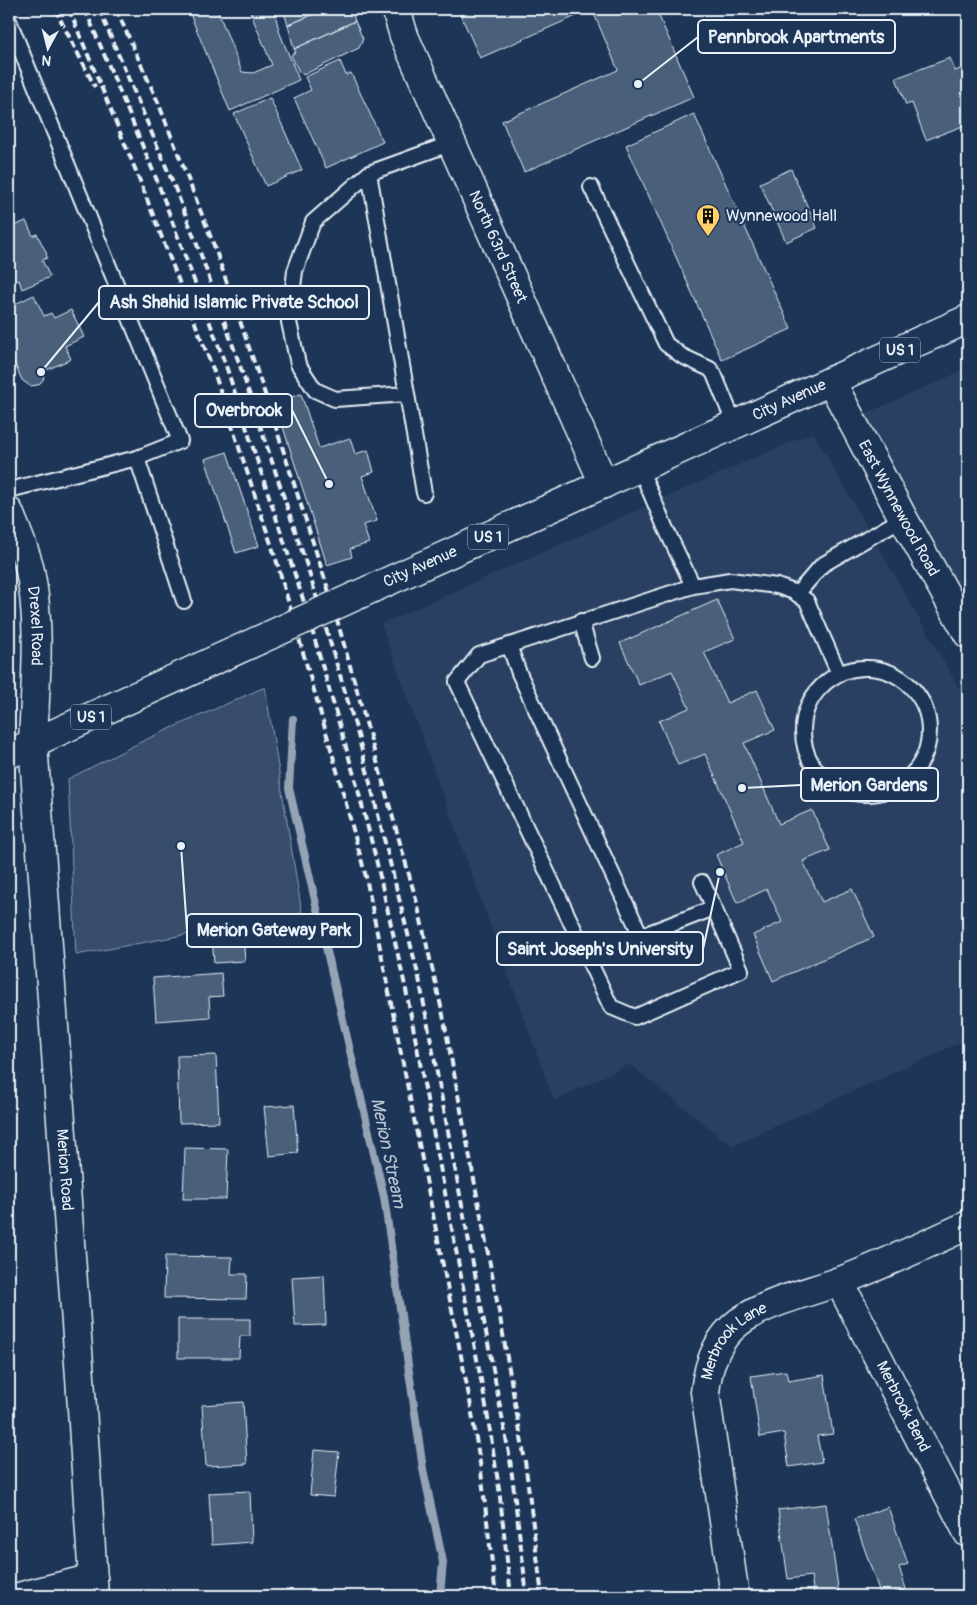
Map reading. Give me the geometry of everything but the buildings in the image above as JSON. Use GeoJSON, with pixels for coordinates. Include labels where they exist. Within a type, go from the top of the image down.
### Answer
{"type":"FeatureCollection","features":[{"type":"Feature","properties":{"kind":"main road","name":"North 63rd Street"},"geometry":{"type":"LineString","coordinates":[[396,9],[404,36],[604,484]]}},
{"type":"Feature","properties":{"kind":"main road","name":"City Avenue"},"geometry":{"type":"LineString","coordinates":[[21,748],[968,319]]}},
{"type":"Feature","properties":{"kind":"main road","name":"East Wynnewood Road"},"geometry":{"type":"LineString","coordinates":[[831,381],[903,518],[968,634]]}},
{"type":"Feature","properties":{"kind":"main road","name":"Drexel Road"},"geometry":{"type":"LineString","coordinates":[[9,512],[29,565],[34,596],[36,630],[21,748]]}},
{"type":"Feature","properties":{"kind":"main road","name":"Merion Road"},"geometry":{"type":"LineString","coordinates":[[21,748],[78,1357],[93,1587]]}},
{"type":"Feature","properties":{"kind":"main road","name":"Merbrook Lane"},"geometry":{"type":"LineString","coordinates":[[735,1596],[705,1392],[707,1372],[711,1358],[724,1337],[739,1322],[762,1309],[839,1281],[912,1251],[968,1225]]}},
{"type":"Feature","properties":{"kind":"main road","name":"Merbrook Bend"},"geometry":{"type":"LineString","coordinates":[[839,1281],[968,1533]]}},
{"type":"Feature","properties":{"kind":"main road"},"geometry":{"type":"LineString","coordinates":[[22,1596],[93,1587]]}},
{"type":"Feature","properties":{"kind":"lane"},"geometry":{"type":"LineString","coordinates":[[9,21],[180,440],[137,458],[9,490]]}},
{"type":"Feature","properties":{"kind":"lane"},"geometry":{"type":"LineString","coordinates":[[407,394],[335,399],[315,390],[298,364],[289,322],[295,271],[313,222],[369,173],[452,144]]}},
{"type":"Feature","properties":{"kind":"lane"},"geometry":{"type":"LineString","coordinates":[[369,173],[424,493]]}},
{"type":"Feature","properties":{"kind":"lane"},"geometry":{"type":"LineString","coordinates":[[591,187],[666,344],[682,356],[710,369],[714,374],[735,424]]}},
{"type":"Feature","properties":{"kind":"lane"},"geometry":{"type":"LineString","coordinates":[[137,458],[184,600]]}},
{"type":"Feature","properties":{"kind":"lane"},"geometry":{"type":"LineString","coordinates":[[640,468],[665,527],[694,586]]}},
{"type":"Feature","properties":{"kind":"lane"},"geometry":{"type":"LineString","coordinates":[[797,594],[822,565],[903,518]]}},
{"type":"Feature","properties":{"kind":"lane"},"geometry":{"type":"LineString","coordinates":[[702,882],[741,970],[636,1017],[611,1007],[457,682],[480,655],[694,586],[730,580],[777,586],[797,594],[807,601],[840,674]]}},
{"type":"Feature","properties":{"kind":"lane"},"geometry":{"type":"LineString","coordinates":[[582,622],[592,658]]}},
{"type":"Feature","properties":{"kind":"lane"},"geometry":{"type":"LineString","coordinates":[[510,645],[520,673],[641,936]]}},
{"type":"Feature","properties":{"kind":"lane"},"geometry":{"type":"LineString","coordinates":[[880,669],[900,677],[917,692],[927,712],[930,734],[925,756],[913,775],[896,787],[875,794],[846,791],[826,781],[815,769],[805,749],[803,736],[805,714],[814,694],[830,679],[840,674],[850,670],[880,669]]}},
{"type":"Feature","properties":{"kind":"lane"},"geometry":{"type":"LineString","coordinates":[[589,959],[641,936],[714,908]]}},
{"type":"Feature","properties":{"kind":"shaded area"},"geometry":{"type":"Polygon","coordinates":[[[968,368],[968,625],[854,419],[968,368]]]}},
{"type":"Feature","properties":{"kind":"shaded area"},"geometry":{"type":"Polygon","coordinates":[[[813,432],[968,704],[968,1039],[732,1146],[629,1064],[554,1101],[381,624],[813,432]]]}},
{"type":"Feature","properties":{"kind":"shaded area"},"geometry":{"type":"Polygon","coordinates":[[[265,687],[302,913],[76,955],[68,779],[149,738],[265,687]]]}},
{"type":"Feature","properties":{"kind":"waterway","name":"Merion Stream"},"geometry":{"type":"LineString","coordinates":[[293,719],[289,788],[384,1197],[423,1469],[443,1562],[440,1596]]}},
{"type":"Feature","properties":{"kind":"railway"},"geometry":{"type":"LineString","coordinates":[[55,9],[95,87]]}},
{"type":"Feature","properties":{"kind":"railway"},"geometry":{"type":"LineString","coordinates":[[69,9],[136,171],[213,369],[276,559],[366,877],[470,1401],[480,1463],[496,1596]]}},
{"type":"Feature","properties":{"kind":"railway"},"geometry":{"type":"LineString","coordinates":[[85,9],[156,178],[226,366],[303,599],[356,782],[406,990],[486,1406],[499,1488],[511,1596]]}},
{"type":"Feature","properties":{"kind":"railway"},"geometry":{"type":"LineString","coordinates":[[99,9],[173,183],[201,255],[308,569],[358,735],[419,978],[510,1459],[527,1596]]}},
{"type":"Feature","properties":{"kind":"railway"},"geometry":{"type":"LineString","coordinates":[[116,9],[158,102],[215,248],[267,400],[330,595],[417,903],[443,1015],[500,1317],[525,1461],[542,1596]]}},
{"type":"Feature","properties":{"kind":"place","name":"Pennbrook Apartments"},"geometry":{"type":"Point","coordinates":[638,84]}},
{"type":"Feature","properties":{"kind":"place","name":"Wynnewood Hall"},"geometry":{"type":"Point","coordinates":[708,237]}},
{"type":"Feature","properties":{"kind":"place","name":"Ash Shahid Islamic Private School"},"geometry":{"type":"Point","coordinates":[41,372]}},
{"type":"Feature","properties":{"kind":"place","name":"Overbrook"},"geometry":{"type":"Point","coordinates":[329,484]}},
{"type":"Feature","properties":{"kind":"place","name":"Merion Gardens"},"geometry":{"type":"Point","coordinates":[742,788]}},
{"type":"Feature","properties":{"kind":"place","name":"Merion Gateway Park"},"geometry":{"type":"Point","coordinates":[181,846]}},
{"type":"Feature","properties":{"kind":"place","name":"Saint Joseph's University"},"geometry":{"type":"Point","coordinates":[720,872]}}]}
